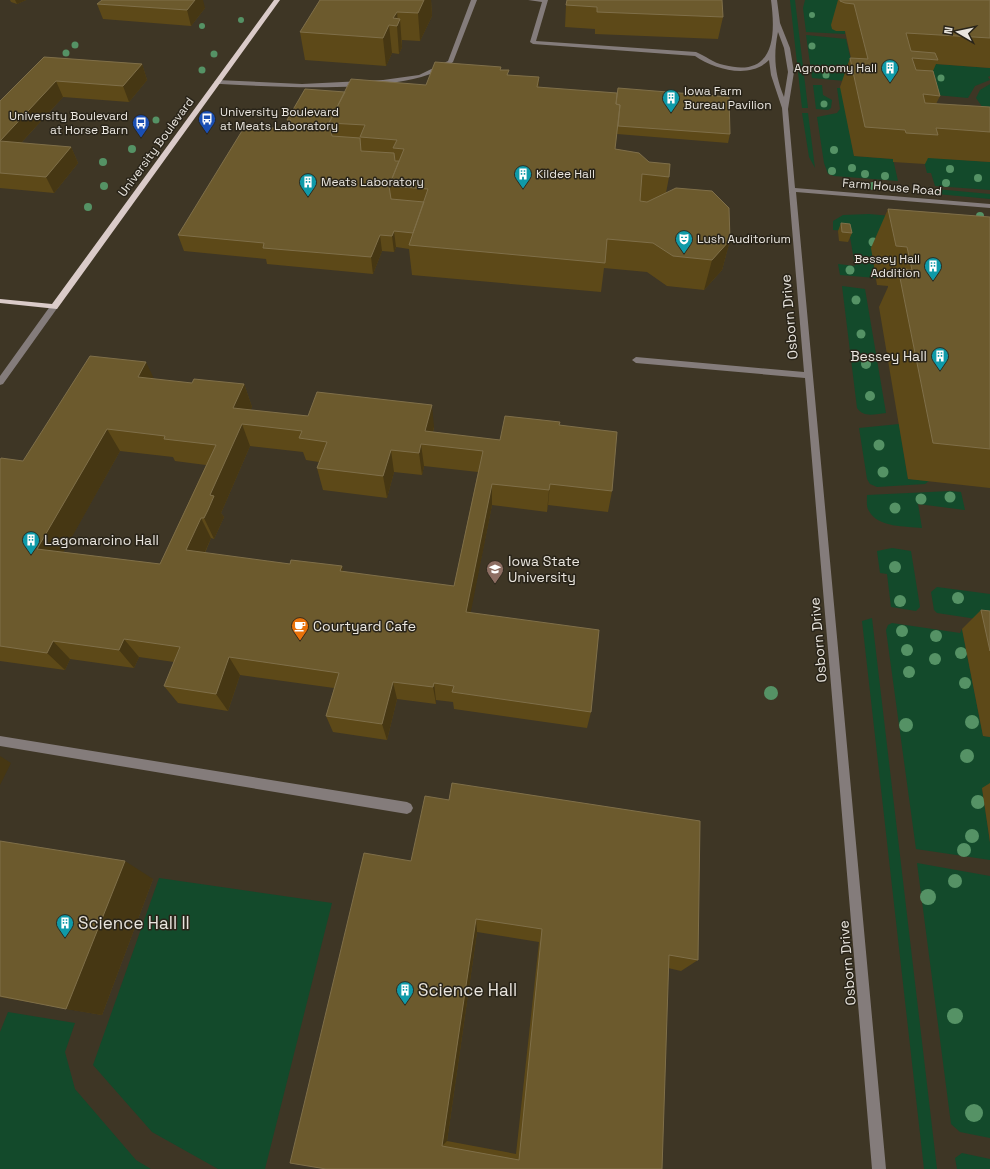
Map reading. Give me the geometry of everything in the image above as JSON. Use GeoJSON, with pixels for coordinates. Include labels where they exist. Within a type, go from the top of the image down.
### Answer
{"type":"FeatureCollection","features":[{"type":"Feature","properties":{"kind":"main road","name":"University Boulevard"},"geometry":{"type":"LineString","coordinates":[[54,306],[277,0]]}},
{"type":"Feature","properties":{"kind":"main road"},"geometry":{"type":"LineString","coordinates":[[0,301],[54,306]]}},
{"type":"Feature","properties":{"kind":"street"},"geometry":{"type":"LineString","coordinates":[[217,82],[302,86],[383,82],[420,76],[450,62],[474,0]]}},
{"type":"Feature","properties":{"kind":"street"},"geometry":{"type":"LineString","coordinates":[[532,0],[545,0],[532,42],[696,54],[704,61],[717,66],[747,68],[760,66],[770,55]]}},
{"type":"Feature","properties":{"kind":"street","name":"Osborn Drive"},"geometry":{"type":"LineString","coordinates":[[774,0],[776,23],[770,55],[773,79],[785,109]]}},
{"type":"Feature","properties":{"kind":"street","name":"Osborn Drive"},"geometry":{"type":"LineString","coordinates":[[776,23],[787,48],[790,68],[790,80],[785,109],[879,1169]]}},
{"type":"Feature","properties":{"kind":"street","name":"Farm House Road"},"geometry":{"type":"LineString","coordinates":[[792,190],[990,206]]}},
{"type":"Feature","properties":{"kind":"street"},"geometry":{"type":"LineString","coordinates":[[0,382],[54,306]]}},
{"type":"Feature","properties":{"kind":"street"},"geometry":{"type":"LineString","coordinates":[[636,360],[808,375]]}},
{"type":"Feature","properties":{"kind":"street"},"geometry":{"type":"LineString","coordinates":[[0,741],[407,808]]}},
{"type":"Feature","properties":{"kind":"shaded area","name":"Iowa State University"},"geometry":{"type":"Polygon","coordinates":[[[0,0],[990,0],[990,1169],[0,1169],[0,0]]]}},
{"type":"Feature","properties":{"kind":"green space"},"geometry":{"type":"Polygon","coordinates":[[[790,0],[795,0],[808,108],[802,108],[790,0]]]}},
{"type":"Feature","properties":{"kind":"green space"},"geometry":{"type":"Polygon","coordinates":[[[805,0],[907,0],[845,31],[845,34],[806,32],[803,8],[805,0]]]}},
{"type":"Feature","properties":{"kind":"green space"},"geometry":{"type":"Polygon","coordinates":[[[806,35],[846,39],[856,82],[812,78],[806,35]]]}},
{"type":"Feature","properties":{"kind":"green space"},"geometry":{"type":"Polygon","coordinates":[[[895,61],[990,68],[990,76],[988,77],[990,80],[975,86],[968,98],[936,95],[895,61]]]}},
{"type":"Feature","properties":{"kind":"green space"},"geometry":{"type":"Polygon","coordinates":[[[990,84],[990,115],[976,98],[980,90],[990,84]]]}},
{"type":"Feature","properties":{"kind":"green space"},"geometry":{"type":"Polygon","coordinates":[[[813,85],[822,85],[823,95],[832,100],[831,108],[828,110],[816,109],[813,85]]]}},
{"type":"Feature","properties":{"kind":"green space"},"geometry":{"type":"Polygon","coordinates":[[[837,88],[841,88],[854,156],[893,159],[898,181],[834,176],[828,174],[824,163],[817,117],[837,113],[840,109],[837,88]]]}},
{"type":"Feature","properties":{"kind":"green space"},"geometry":{"type":"Polygon","coordinates":[[[802,113],[808,113],[815,168],[809,157],[802,113]]]}},
{"type":"Feature","properties":{"kind":"green space"},"geometry":{"type":"Polygon","coordinates":[[[923,157],[990,162],[990,190],[935,186],[931,173],[927,173],[923,157]]]}},
{"type":"Feature","properties":{"kind":"green space"},"geometry":{"type":"Polygon","coordinates":[[[936,189],[990,194],[990,199],[937,194],[936,189]]]}},
{"type":"Feature","properties":{"kind":"green space"},"geometry":{"type":"Polygon","coordinates":[[[869,214],[990,225],[876,278],[840,275],[838,264],[855,266],[849,231],[833,230],[833,221],[843,215],[869,214]]]}},
{"type":"Feature","properties":{"kind":"green space"},"geometry":{"type":"Polygon","coordinates":[[[842,286],[865,289],[886,413],[866,414],[857,408],[842,286]]]}},
{"type":"Feature","properties":{"kind":"green space"},"geometry":{"type":"Polygon","coordinates":[[[899,424],[908,479],[929,481],[925,484],[877,487],[870,484],[867,479],[859,428],[899,424]]]}},
{"type":"Feature","properties":{"kind":"green space"},"geometry":{"type":"Polygon","coordinates":[[[950,491],[961,492],[965,510],[918,504],[922,528],[893,525],[879,521],[873,517],[867,508],[867,495],[950,491]]]}},
{"type":"Feature","properties":{"kind":"green space"},"geometry":{"type":"Polygon","coordinates":[[[892,548],[911,551],[920,607],[916,611],[891,607],[887,574],[880,573],[877,551],[892,548]]]}},
{"type":"Feature","properties":{"kind":"green space"},"geometry":{"type":"Polygon","coordinates":[[[937,587],[990,594],[990,621],[937,613],[934,610],[931,592],[937,587]]]}},
{"type":"Feature","properties":{"kind":"green space"},"geometry":{"type":"Polygon","coordinates":[[[872,618],[937,1169],[924,1169],[862,621],[872,618]]]}},
{"type":"Feature","properties":{"kind":"green space"},"geometry":{"type":"Polygon","coordinates":[[[892,623],[960,633],[962,629],[983,736],[990,737],[990,789],[982,788],[990,843],[990,860],[916,849],[886,630],[888,625],[892,623]]]}},
{"type":"Feature","properties":{"kind":"green space"},"geometry":{"type":"Polygon","coordinates":[[[917,863],[990,876],[990,1138],[960,1132],[951,1124],[917,863]]]}},
{"type":"Feature","properties":{"kind":"green space"},"geometry":{"type":"Polygon","coordinates":[[[159,878],[332,903],[265,1169],[218,1169],[152,1132],[93,1065],[159,878]]]}},
{"type":"Feature","properties":{"kind":"green space"},"geometry":{"type":"Polygon","coordinates":[[[8,1012],[75,1023],[65,1052],[75,1089],[136,1160],[151,1169],[0,1169],[0,1032],[8,1012]]]}},
{"type":"Feature","properties":{"kind":"green space"},"geometry":{"type":"Polygon","coordinates":[[[962,1153],[990,1159],[990,1169],[957,1169],[955,1158],[962,1153]]]}},
{"type":"Feature","properties":{"kind":"building"},"geometry":{"type":"Polygon","coordinates":[[[102,0],[195,0],[187,10],[97,4],[102,0]]]}},
{"type":"Feature","properties":{"kind":"building"},"geometry":{"type":"Polygon","coordinates":[[[320,0],[424,0],[418,13],[397,12],[393,18],[400,19],[397,26],[389,25],[383,38],[300,32],[320,0]]]}},
{"type":"Feature","properties":{"kind":"building"},"geometry":{"type":"Polygon","coordinates":[[[567,0],[722,0],[723,17],[597,12],[597,7],[566,5],[567,0]]]}},
{"type":"Feature","properties":{"kind":"building"},"geometry":{"type":"Polygon","coordinates":[[[840,0],[990,0],[990,38],[906,33],[911,51],[935,53],[938,60],[912,58],[916,70],[933,71],[940,96],[923,94],[925,103],[990,107],[990,132],[936,128],[938,135],[906,133],[905,130],[865,127],[850,58],[868,59],[854,4],[845,3],[840,0]]]}},
{"type":"Feature","properties":{"kind":"building"},"geometry":{"type":"Polygon","coordinates":[[[44,57],[142,64],[123,86],[56,81],[0,141],[0,101],[44,57]]]}},
{"type":"Feature","properties":{"kind":"building","name":"Kildee Hall"},"geometry":{"type":"Polygon","coordinates":[[[435,62],[501,67],[500,70],[509,70],[507,75],[539,77],[537,87],[617,93],[616,104],[620,105],[615,149],[639,153],[649,162],[670,164],[669,177],[642,174],[640,201],[647,202],[676,188],[712,191],[729,208],[730,240],[712,260],[673,256],[653,243],[607,239],[605,263],[409,245],[428,189],[389,186],[404,149],[393,148],[397,140],[360,137],[365,125],[329,123],[351,79],[426,85],[435,62]]]}},
{"type":"Feature","properties":{"kind":"building","name":"Iowa Farm Bureau Pavilion"},"geometry":{"type":"Polygon","coordinates":[[[618,88],[729,97],[730,134],[618,126],[620,105],[616,104],[618,88]]]}},
{"type":"Feature","properties":{"kind":"building","name":"Meats Laboratory"},"geometry":{"type":"Polygon","coordinates":[[[305,89],[345,92],[329,123],[332,136],[360,138],[361,151],[394,153],[395,161],[399,161],[389,186],[391,199],[424,202],[413,233],[394,231],[392,236],[380,235],[371,257],[263,248],[264,243],[178,235],[245,126],[286,129],[291,120],[287,120],[305,89]]]}},
{"type":"Feature","properties":{"kind":"building"},"geometry":{"type":"Polygon","coordinates":[[[0,141],[71,147],[46,177],[0,173],[0,141]]]}},
{"type":"Feature","properties":{"kind":"building"},"geometry":{"type":"Polygon","coordinates":[[[888,209],[990,217],[990,449],[933,443],[898,268],[912,270],[907,247],[896,246],[888,209]]]}},
{"type":"Feature","properties":{"kind":"building"},"geometry":{"type":"Polygon","coordinates":[[[841,223],[850,224],[852,233],[842,232],[841,223]]]}},
{"type":"Feature","properties":{"kind":"building","name":"Lagomarcino Hall"},"geometry":{"type":"Polygon","coordinates":[[[90,356],[146,362],[138,377],[192,383],[194,379],[244,384],[233,408],[308,416],[317,392],[432,405],[425,431],[500,440],[505,416],[560,422],[559,425],[617,432],[612,491],[550,484],[549,490],[492,484],[466,612],[599,630],[591,712],[452,692],[454,686],[434,683],[433,687],[393,682],[382,724],[326,716],[339,673],[229,657],[216,694],[164,686],[180,647],[124,639],[119,650],[53,641],[47,653],[0,646],[0,460],[1,458],[23,461],[90,356]],[[242,424],[210,495],[214,496],[208,510],[204,518],[201,518],[186,550],[290,564],[291,560],[342,566],[340,571],[454,586],[483,451],[421,444],[419,453],[391,450],[383,476],[317,468],[327,442],[299,438],[302,431],[242,424]],[[107,429],[37,549],[160,564],[216,445],[164,439],[165,436],[107,429]]]}},
{"type":"Feature","properties":{"kind":"building"},"geometry":{"type":"Polygon","coordinates":[[[981,610],[990,611],[990,651],[981,610]]]}},
{"type":"Feature","properties":{"kind":"building","name":"Science Hall"},"geometry":{"type":"Polygon","coordinates":[[[452,783],[700,821],[698,960],[669,955],[662,1169],[326,1169],[290,1163],[364,853],[411,861],[425,796],[449,800],[452,783]],[[476,919],[442,1146],[519,1160],[542,929],[476,919]]]}},
{"type":"Feature","properties":{"kind":"building","name":"Science Hall II"},"geometry":{"type":"Polygon","coordinates":[[[0,841],[125,861],[66,1009],[0,996],[0,841]]]}},
{"type":"Feature","properties":{"kind":"place","name":"Agronomy Hall"},"geometry":{"type":"Point","coordinates":[890,83]}},
{"type":"Feature","properties":{"kind":"place","name":"Iowa Farm Bureau Pavilion"},"geometry":{"type":"Point","coordinates":[671,113]}},
{"type":"Feature","properties":{"kind":"place","name":"University Boulevard at Meats Laboratory"},"geometry":{"type":"Point","coordinates":[207,134]}},
{"type":"Feature","properties":{"kind":"place","name":"University Boulevard at Horse Barn"},"geometry":{"type":"Point","coordinates":[141,138]}},
{"type":"Feature","properties":{"kind":"place","name":"Kildee Hall"},"geometry":{"type":"Point","coordinates":[523,189]}},
{"type":"Feature","properties":{"kind":"place","name":"Meats Laboratory"},"geometry":{"type":"Point","coordinates":[308,197]}},
{"type":"Feature","properties":{"kind":"place","name":"Lush Auditorium"},"geometry":{"type":"Point","coordinates":[684,254]}},
{"type":"Feature","properties":{"kind":"place","name":"Bessey Hall Addition"},"geometry":{"type":"Point","coordinates":[933,281]}},
{"type":"Feature","properties":{"kind":"place","name":"Bessey Hall"},"geometry":{"type":"Point","coordinates":[940,371]}},
{"type":"Feature","properties":{"kind":"place","name":"Lagomarcino Hall"},"geometry":{"type":"Point","coordinates":[31,555]}},
{"type":"Feature","properties":{"kind":"place","name":"Iowa State University"},"geometry":{"type":"Point","coordinates":[495,584]}},
{"type":"Feature","properties":{"kind":"place","name":"Courtyard Cafe"},"geometry":{"type":"Point","coordinates":[300,641]}},
{"type":"Feature","properties":{"kind":"place","name":"Science Hall II"},"geometry":{"type":"Point","coordinates":[65,938]}},
{"type":"Feature","properties":{"kind":"place","name":"Science Hall"},"geometry":{"type":"Point","coordinates":[405,1005]}}]}
